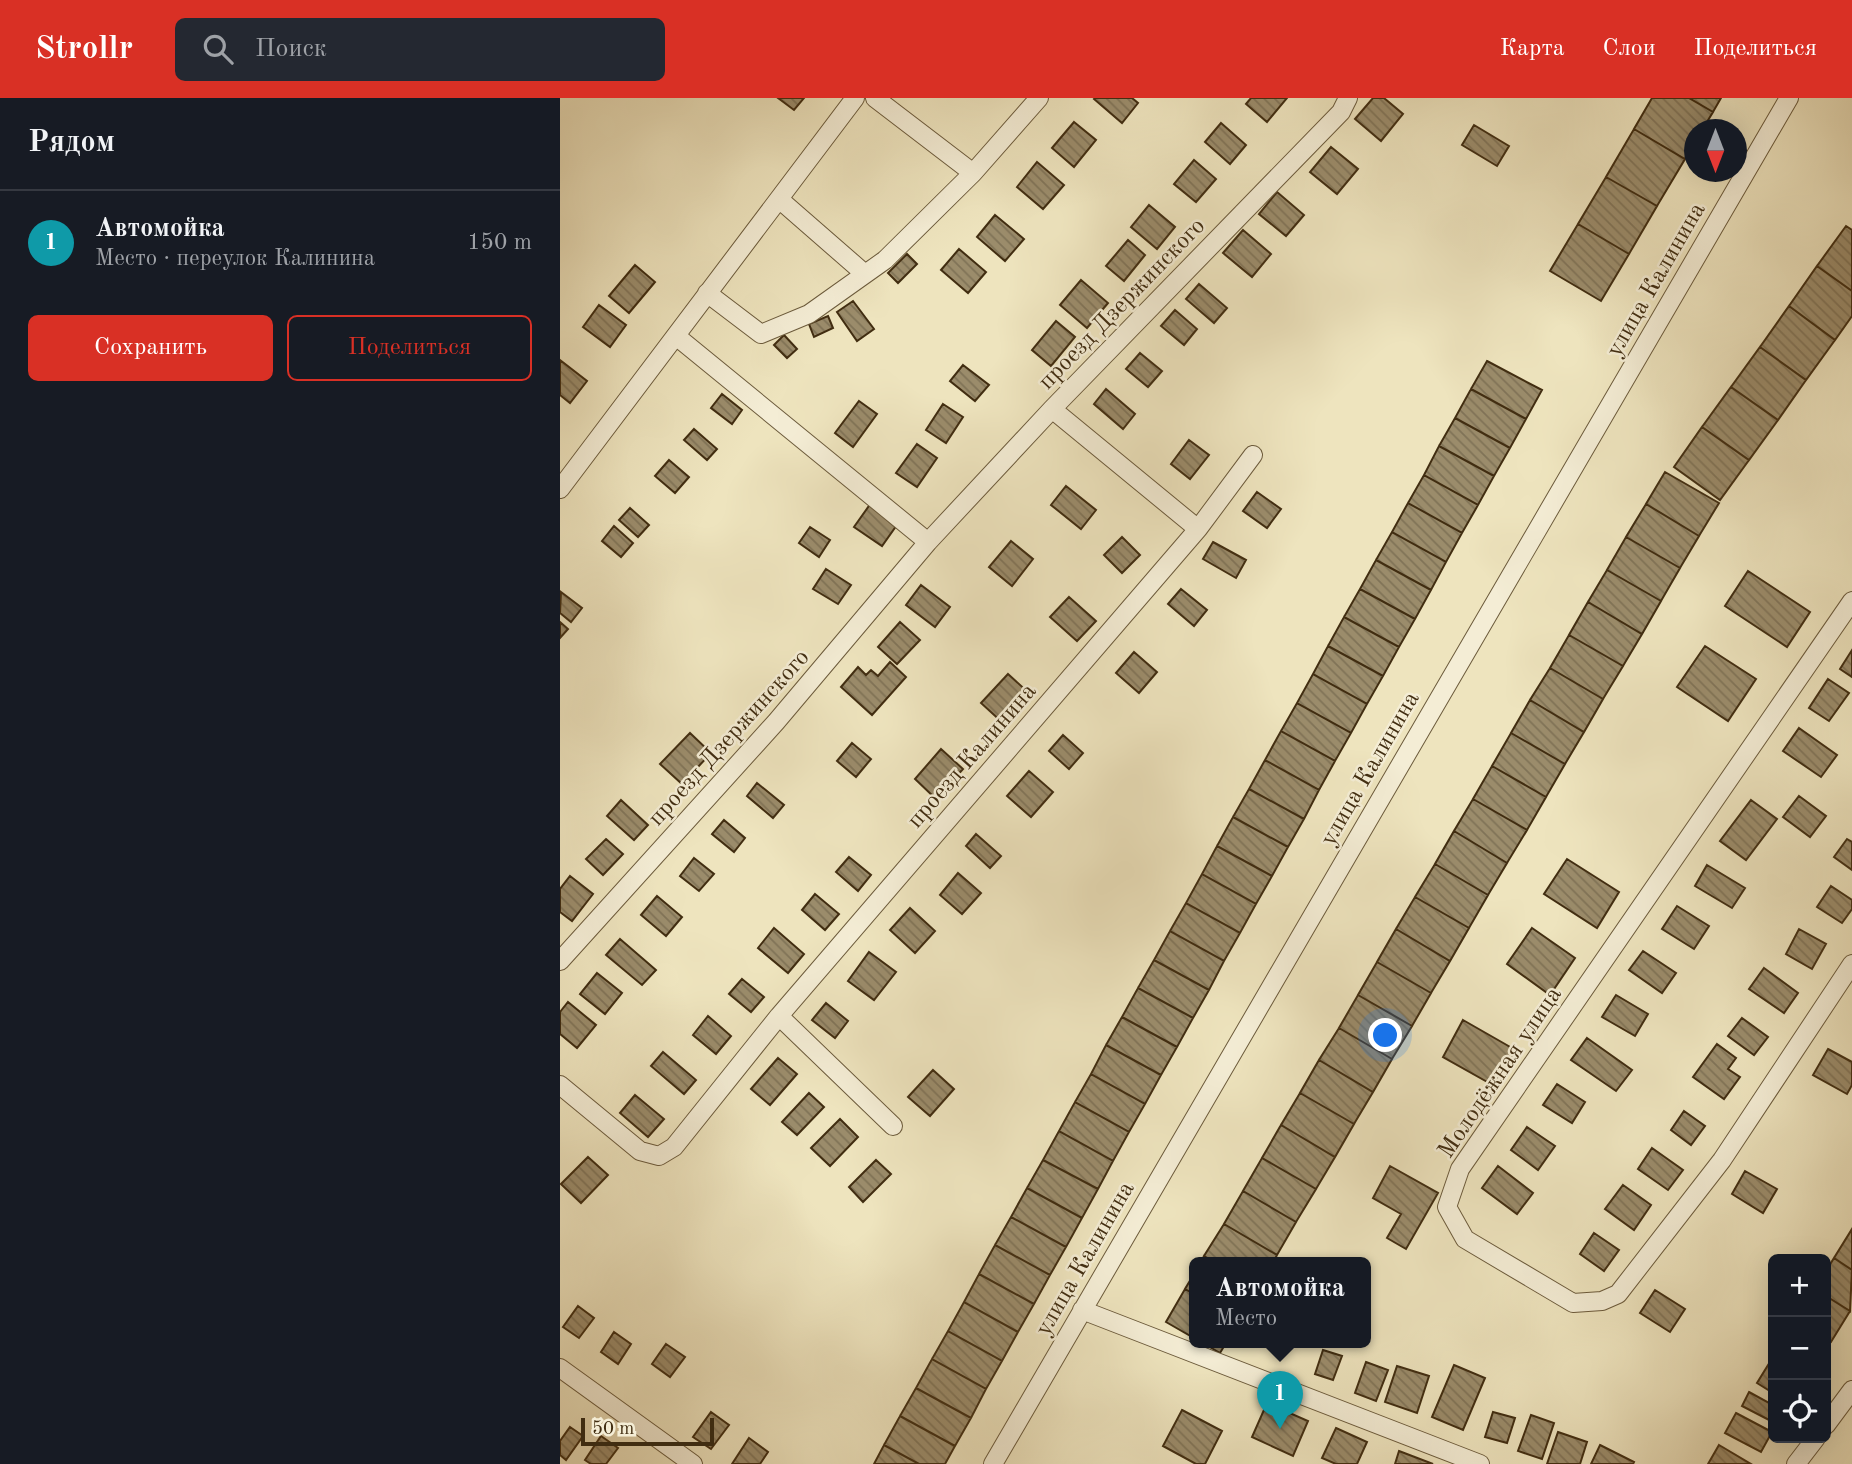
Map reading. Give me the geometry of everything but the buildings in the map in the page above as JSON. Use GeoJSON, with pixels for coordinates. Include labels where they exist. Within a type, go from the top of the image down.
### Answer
{"type":"FeatureCollection","features":[{"type":"Feature","properties":{"kind":"street"},"geometry":{"type":"LineString","coordinates":[[560,489],[855,98]]}},
{"type":"Feature","properties":{"kind":"street"},"geometry":{"type":"LineString","coordinates":[[875,98],[973,173]]}},
{"type":"Feature","properties":{"kind":"street"},"geometry":{"type":"LineString","coordinates":[[707,293],[761,334],[809,314],[885,260],[973,173],[1040,98]]}},
{"type":"Feature","properties":{"kind":"street","name":"проезд Дзержинского"},"geometry":{"type":"LineString","coordinates":[[560,961],[776,722],[928,542],[1052,409],[1340,111],[1348,98]]}},
{"type":"Feature","properties":{"kind":"street","name":"улица Калинина"},"geometry":{"type":"LineString","coordinates":[[993,1464],[1789,98]]}},
{"type":"Feature","properties":{"kind":"street"},"geometry":{"type":"LineString","coordinates":[[779,199],[864,274]]}},
{"type":"Feature","properties":{"kind":"street"},"geometry":{"type":"LineString","coordinates":[[676,335],[928,542]]}},
{"type":"Feature","properties":{"kind":"street"},"geometry":{"type":"LineString","coordinates":[[1052,409],[1198,529]]}},
{"type":"Feature","properties":{"kind":"street","name":"проезд Калинина"},"geometry":{"type":"LineString","coordinates":[[560,1085],[640,1151],[659,1156],[674,1147],[779,1016],[1198,529],[1253,455]]}},
{"type":"Feature","properties":{"kind":"street","name":"Молодёжная улица"},"geometry":{"type":"LineString","coordinates":[[1852,601],[1461,1169],[1447,1207],[1465,1239],[1573,1303],[1602,1301],[1618,1294],[1722,1160],[1852,964]]}},
{"type":"Feature","properties":{"kind":"street"},"geometry":{"type":"LineString","coordinates":[[779,1016],[893,1126]]}},
{"type":"Feature","properties":{"kind":"street"},"geometry":{"type":"LineString","coordinates":[[1082,1310],[1480,1464]]}},
{"type":"Feature","properties":{"kind":"street"},"geometry":{"type":"LineString","coordinates":[[560,1368],[694,1464]]}},
{"type":"Feature","properties":{"kind":"street"},"geometry":{"type":"LineString","coordinates":[[1831,1418],[1852,1391]]}},
{"type":"Feature","properties":{"kind":"street"},"geometry":{"type":"LineString","coordinates":[[1796,1464],[1812,1443]]}},
{"type":"Feature","properties":{"kind":"place","name":"Автомойка"},"geometry":{"type":"Point","coordinates":[1280,1429]}}]}
